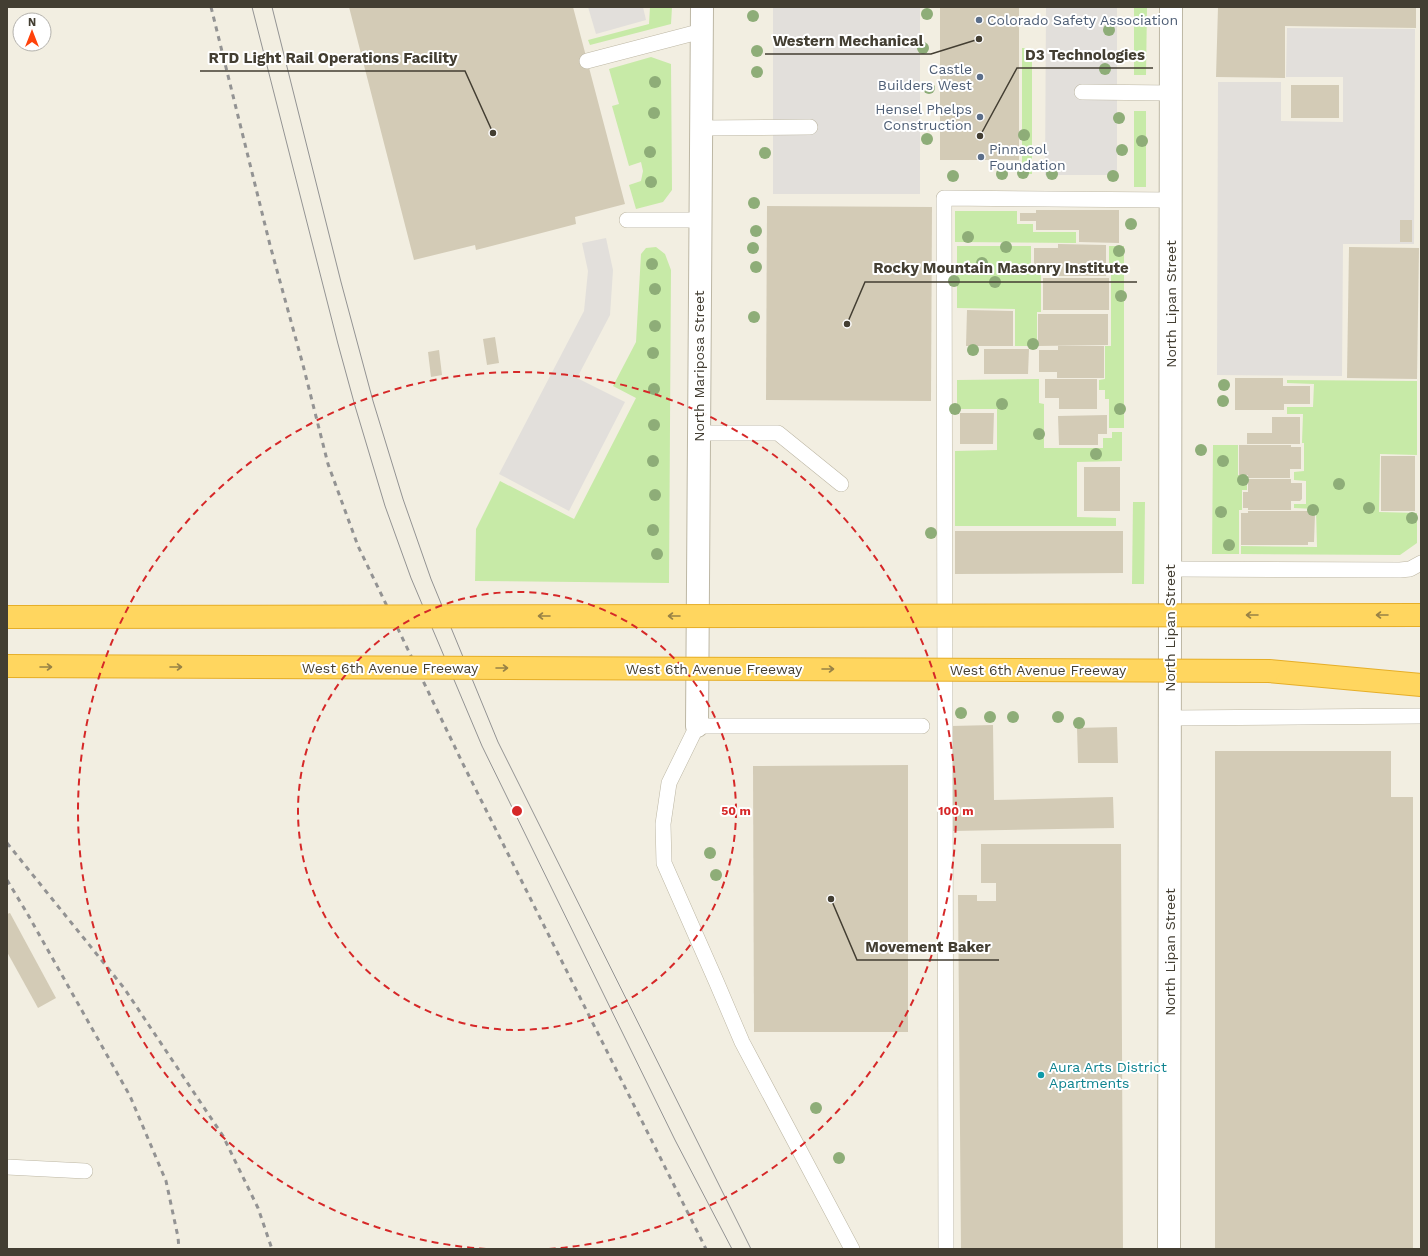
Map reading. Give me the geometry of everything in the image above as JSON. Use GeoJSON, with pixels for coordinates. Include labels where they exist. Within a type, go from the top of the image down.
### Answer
{"type":"FeatureCollection","features":[{"type":"Feature","properties":{"kind":"highway"},"geometry":{"type":"LineString","coordinates":[[7,617],[1421,615]]}},
{"type":"Feature","properties":{"kind":"highway","name":"West 6th Avenue Freeway"},"geometry":{"type":"LineString","coordinates":[[7,666],[1421,672]]}},
{"type":"Feature","properties":{"kind":"highway"},"geometry":{"type":"LineString","coordinates":[[1269,671],[1421,685]]}},
{"type":"Feature","properties":{"kind":"street","name":"North Mariposa Street"},"geometry":{"type":"LineString","coordinates":[[697,726],[702,7]]}},
{"type":"Feature","properties":{"kind":"street","name":"North Lipan Street"},"geometry":{"type":"LineString","coordinates":[[1169,1249],[1172,7]]}},
{"type":"Feature","properties":{"kind":"lane"},"geometry":{"type":"LineString","coordinates":[[587,61],[702,31]]}},
{"type":"Feature","properties":{"kind":"lane"},"geometry":{"type":"LineString","coordinates":[[1082,92],[1171,93]]}},
{"type":"Feature","properties":{"kind":"lane"},"geometry":{"type":"LineString","coordinates":[[701,128],[810,127]]}},
{"type":"Feature","properties":{"kind":"lane"},"geometry":{"type":"LineString","coordinates":[[946,1249],[944,198],[1171,200]]}},
{"type":"Feature","properties":{"kind":"lane"},"geometry":{"type":"LineString","coordinates":[[627,220],[700,220]]}},
{"type":"Feature","properties":{"kind":"lane"},"geometry":{"type":"LineString","coordinates":[[700,433],[778,433],[841,484]]}},
{"type":"Feature","properties":{"kind":"lane"},"geometry":{"type":"LineString","coordinates":[[1170,569],[1400,570],[1410,569],[1421,563]]}},
{"type":"Feature","properties":{"kind":"lane"},"geometry":{"type":"LineString","coordinates":[[698,607],[1170,607]]}},
{"type":"Feature","properties":{"kind":"lane"},"geometry":{"type":"LineString","coordinates":[[1170,718],[1421,716]]}},
{"type":"Feature","properties":{"kind":"lane"},"geometry":{"type":"LineString","coordinates":[[852,1249],[742,1042],[664,864],[663,824],[669,783],[697,726],[922,726]]}},
{"type":"Feature","properties":{"kind":"lane"},"geometry":{"type":"LineString","coordinates":[[7,1167],[85,1171]]}},
{"type":"Feature","properties":{"kind":"green space"},"geometry":{"type":"Polygon","coordinates":[[[650,7],[672,7],[671,24],[590,45],[588,40],[649,24],[650,7]]]}},
{"type":"Feature","properties":{"kind":"green space"},"geometry":{"type":"Polygon","coordinates":[[[1134,7],[1147,7],[1146,75],[1134,75],[1134,7]]]}},
{"type":"Feature","properties":{"kind":"green space"},"geometry":{"type":"Polygon","coordinates":[[[1022,48],[1032,48],[1032,174],[1022,174],[1022,48]]]}},
{"type":"Feature","properties":{"kind":"green space"},"geometry":{"type":"Polygon","coordinates":[[[651,57],[671,64],[672,190],[663,202],[636,209],[629,185],[641,181],[643,171],[641,162],[629,166],[612,106],[619,104],[609,69],[651,57]]]}},
{"type":"Feature","properties":{"kind":"green space"},"geometry":{"type":"Polygon","coordinates":[[[1134,111],[1146,111],[1146,187],[1134,187],[1134,111]]]}},
{"type":"Feature","properties":{"kind":"green space"},"geometry":{"type":"Polygon","coordinates":[[[955,211],[1017,211],[1017,224],[1033,224],[1033,232],[1076,232],[1076,243],[955,242],[955,211]]]}},
{"type":"Feature","properties":{"kind":"green space"},"geometry":{"type":"Polygon","coordinates":[[[957,246],[1031,246],[1031,273],[1041,273],[1041,312],[1037,312],[1037,346],[1015,346],[1015,309],[957,308],[957,246]]]}},
{"type":"Feature","properties":{"kind":"green space"},"geometry":{"type":"Polygon","coordinates":[[[1109,246],[1124,246],[1124,428],[1109,428],[1109,399],[1105,399],[1105,390],[1099,390],[1099,380],[1105,379],[1105,346],[1111,346],[1111,274],[1109,274],[1109,246]]]}},
{"type":"Feature","properties":{"kind":"green space"},"geometry":{"type":"Polygon","coordinates":[[[656,247],[665,254],[671,270],[669,583],[475,581],[476,529],[500,481],[574,519],[636,398],[613,386],[636,342],[641,254],[646,248],[656,247]]]}},
{"type":"Feature","properties":{"kind":"green space"},"geometry":{"type":"Polygon","coordinates":[[[1039,379],[1039,403],[1044,404],[1044,448],[1103,448],[1103,438],[1112,438],[1112,432],[1122,432],[1122,461],[1077,462],[1077,517],[1116,518],[1116,526],[955,526],[955,451],[997,450],[997,409],[957,409],[957,380],[1039,379]]]}},
{"type":"Feature","properties":{"kind":"green space"},"geometry":{"type":"Polygon","coordinates":[[[1287,380],[1417,381],[1417,455],[1380,454],[1379,512],[1417,513],[1417,543],[1400,555],[1241,554],[1241,546],[1317,547],[1316,509],[1294,508],[1294,504],[1306,504],[1306,481],[1294,480],[1294,472],[1304,471],[1304,443],[1302,443],[1303,414],[1287,414],[1287,407],[1313,407],[1314,384],[1287,383],[1287,380]]]}},
{"type":"Feature","properties":{"kind":"green space"},"geometry":{"type":"Polygon","coordinates":[[[1213,445],[1238,445],[1238,475],[1247,476],[1247,490],[1242,490],[1242,510],[1239,510],[1239,554],[1212,554],[1213,445]]]}},
{"type":"Feature","properties":{"kind":"green space"},"geometry":{"type":"Polygon","coordinates":[[[1133,502],[1145,502],[1144,584],[1132,584],[1133,502]]]}},
{"type":"Feature","properties":{"kind":"shaded area"},"geometry":{"type":"Polygon","coordinates":[[[588,7],[643,7],[646,20],[596,34],[588,7]]]}},
{"type":"Feature","properties":{"kind":"shaded area"},"geometry":{"type":"Polygon","coordinates":[[[773,7],[920,7],[920,194],[773,194],[773,7]]]}},
{"type":"Feature","properties":{"kind":"shaded area"},"geometry":{"type":"Polygon","coordinates":[[[1046,7],[1117,7],[1117,175],[1045,175],[1046,7]]]}},
{"type":"Feature","properties":{"kind":"shaded area"},"geometry":{"type":"Polygon","coordinates":[[[1287,28],[1415,29],[1414,244],[1343,244],[1342,376],[1217,375],[1218,82],[1281,82],[1281,121],[1343,122],[1343,77],[1286,77],[1287,28]]]}},
{"type":"Feature","properties":{"kind":"shaded area"},"geometry":{"type":"Polygon","coordinates":[[[606,238],[613,270],[610,315],[577,378],[625,402],[569,511],[499,474],[584,311],[588,271],[582,243],[606,238]]]}},
{"type":"Feature","properties":{"kind":"building"},"geometry":{"type":"Polygon","coordinates":[[[349,7],[573,7],[625,204],[575,217],[576,224],[476,250],[475,245],[414,260],[349,7]]]}},
{"type":"Feature","properties":{"kind":"building"},"geometry":{"type":"Polygon","coordinates":[[[940,7],[1019,7],[1019,160],[940,160],[940,7]]]}},
{"type":"Feature","properties":{"kind":"building"},"geometry":{"type":"Polygon","coordinates":[[[1218,7],[1416,7],[1416,28],[1285,26],[1285,78],[1216,77],[1218,7]]]}},
{"type":"Feature","properties":{"kind":"building"},"geometry":{"type":"Polygon","coordinates":[[[1291,85],[1339,85],[1339,118],[1291,118],[1291,85]]]}},
{"type":"Feature","properties":{"kind":"building"},"geometry":{"type":"Polygon","coordinates":[[[767,206],[932,207],[931,401],[766,400],[767,206]]]}},
{"type":"Feature","properties":{"kind":"building"},"geometry":{"type":"Polygon","coordinates":[[[1036,210],[1119,210],[1119,243],[1079,242],[1079,230],[1036,230],[1036,221],[1020,221],[1020,213],[1036,213],[1036,210]]]}},
{"type":"Feature","properties":{"kind":"building"},"geometry":{"type":"Polygon","coordinates":[[[1400,220],[1412,220],[1412,242],[1400,242],[1400,220]]]}},
{"type":"Feature","properties":{"kind":"building"},"geometry":{"type":"Polygon","coordinates":[[[1058,244],[1106,245],[1106,276],[1057,276],[1057,270],[1034,270],[1034,248],[1058,248],[1058,244]]]}},
{"type":"Feature","properties":{"kind":"building"},"geometry":{"type":"Polygon","coordinates":[[[1349,247],[1419,248],[1417,379],[1347,378],[1349,247]]]}},
{"type":"Feature","properties":{"kind":"building"},"geometry":{"type":"Polygon","coordinates":[[[1043,278],[1109,278],[1109,310],[1043,310],[1043,278]]]}},
{"type":"Feature","properties":{"kind":"building"},"geometry":{"type":"Polygon","coordinates":[[[967,310],[1013,311],[1013,346],[966,346],[967,310]]]}},
{"type":"Feature","properties":{"kind":"building"},"geometry":{"type":"Polygon","coordinates":[[[1038,314],[1108,314],[1108,345],[1038,346],[1038,314]]]}},
{"type":"Feature","properties":{"kind":"building"},"geometry":{"type":"Polygon","coordinates":[[[495,337],[499,363],[487,365],[483,339],[495,337]]]}},
{"type":"Feature","properties":{"kind":"building"},"geometry":{"type":"Polygon","coordinates":[[[1058,346],[1104,346],[1104,378],[1057,378],[1057,372],[1039,372],[1039,350],[1058,350],[1058,346]]]}},
{"type":"Feature","properties":{"kind":"building"},"geometry":{"type":"Polygon","coordinates":[[[984,349],[1029,349],[1028,374],[984,374],[984,349]]]}},
{"type":"Feature","properties":{"kind":"building"},"geometry":{"type":"Polygon","coordinates":[[[439,350],[442,375],[431,377],[428,352],[439,350]]]}},
{"type":"Feature","properties":{"kind":"building"},"geometry":{"type":"Polygon","coordinates":[[[1235,378],[1283,378],[1283,386],[1310,386],[1310,404],[1284,404],[1284,410],[1235,410],[1235,378]]]}},
{"type":"Feature","properties":{"kind":"building"},"geometry":{"type":"Polygon","coordinates":[[[1045,379],[1097,379],[1097,409],[1059,409],[1059,398],[1045,398],[1045,379]]]}},
{"type":"Feature","properties":{"kind":"building"},"geometry":{"type":"Polygon","coordinates":[[[960,413],[994,413],[993,444],[960,444],[960,413]]]}},
{"type":"Feature","properties":{"kind":"building"},"geometry":{"type":"Polygon","coordinates":[[[1107,415],[1107,434],[1098,434],[1098,445],[1059,445],[1058,416],[1107,415]]]}},
{"type":"Feature","properties":{"kind":"building"},"geometry":{"type":"Polygon","coordinates":[[[1272,417],[1300,417],[1300,444],[1247,444],[1247,433],[1272,433],[1272,417]]]}},
{"type":"Feature","properties":{"kind":"building"},"geometry":{"type":"Polygon","coordinates":[[[1239,445],[1291,445],[1291,447],[1301,447],[1301,469],[1290,469],[1290,478],[1248,478],[1248,475],[1239,475],[1239,445]]]}},
{"type":"Feature","properties":{"kind":"building"},"geometry":{"type":"Polygon","coordinates":[[[1381,456],[1415,456],[1415,511],[1381,511],[1381,456]]]}},
{"type":"Feature","properties":{"kind":"building"},"geometry":{"type":"Polygon","coordinates":[[[1084,467],[1120,467],[1120,511],[1084,511],[1084,467]]]}},
{"type":"Feature","properties":{"kind":"building"},"geometry":{"type":"Polygon","coordinates":[[[1248,479],[1291,479],[1291,483],[1302,483],[1302,499],[1300,501],[1291,501],[1291,510],[1248,510],[1248,508],[1243,508],[1243,492],[1248,492],[1248,479]]]}},
{"type":"Feature","properties":{"kind":"building"},"geometry":{"type":"Polygon","coordinates":[[[1248,511],[1308,511],[1308,513],[1315,514],[1314,542],[1308,542],[1308,545],[1241,545],[1241,513],[1248,513],[1248,511]]]}},
{"type":"Feature","properties":{"kind":"building"},"geometry":{"type":"Polygon","coordinates":[[[955,531],[1123,531],[1123,573],[955,574],[955,531]]]}},
{"type":"Feature","properties":{"kind":"building"},"geometry":{"type":"Polygon","coordinates":[[[993,725],[994,800],[1113,797],[1114,828],[953,831],[951,726],[993,725]]]}},
{"type":"Feature","properties":{"kind":"building"},"geometry":{"type":"Polygon","coordinates":[[[1117,727],[1118,763],[1078,763],[1077,728],[1117,727]]]}},
{"type":"Feature","properties":{"kind":"building"},"geometry":{"type":"Polygon","coordinates":[[[1215,751],[1391,751],[1391,797],[1413,797],[1413,1249],[1215,1249],[1215,751]]]}},
{"type":"Feature","properties":{"kind":"building"},"geometry":{"type":"Polygon","coordinates":[[[908,765],[908,1032],[754,1032],[753,766],[908,765]]]}},
{"type":"Feature","properties":{"kind":"building","name":"Aura Arts District Apartments"},"geometry":{"type":"Polygon","coordinates":[[[981,844],[1121,844],[1123,1249],[961,1249],[958,895],[977,895],[977,901],[996,901],[996,883],[981,883],[981,844]]]}},
{"type":"Feature","properties":{"kind":"building"},"geometry":{"type":"Polygon","coordinates":[[[10,913],[56,998],[38,1008],[7,952],[7,914],[10,913]]]}},
{"type":"Feature","properties":{"kind":"tram line"},"geometry":{"type":"LineString","coordinates":[[252,7],[355,406],[385,506],[411,578],[482,746],[675,1140],[732,1249]]}},
{"type":"Feature","properties":{"kind":"tram line"},"geometry":{"type":"LineString","coordinates":[[272,7],[341,282],[373,401],[403,499],[431,579],[498,742],[751,1249]]}},
{"type":"Feature","properties":{"kind":"railway"},"geometry":{"type":"LineString","coordinates":[[211,7],[270,245],[328,464],[358,546],[464,766],[706,1249]]}},
{"type":"Feature","properties":{"kind":"railway"},"geometry":{"type":"LineString","coordinates":[[7,843],[124,988],[223,1136],[258,1208],[272,1249]]}},
{"type":"Feature","properties":{"kind":"railway"},"geometry":{"type":"LineString","coordinates":[[7,880],[130,1096],[166,1181],[178,1237],[179,1249]]}},
{"type":"Feature","properties":{"kind":"place","name":"Colorado Safety Association"},"geometry":{"type":"Point","coordinates":[979,20]}},
{"type":"Feature","properties":{"kind":"place","name":"Western Mechanical"},"geometry":{"type":"Point","coordinates":[979,39]}},
{"type":"Feature","properties":{"kind":"place","name":"Castle Builders West"},"geometry":{"type":"Point","coordinates":[980,77]}},
{"type":"Feature","properties":{"kind":"place","name":"Hensel Phelps Construction"},"geometry":{"type":"Point","coordinates":[980,117]}},
{"type":"Feature","properties":{"kind":"place","name":"RTD Light Rail Operations Facility"},"geometry":{"type":"Point","coordinates":[493,133]}},
{"type":"Feature","properties":{"kind":"place","name":"D3 Technologies"},"geometry":{"type":"Point","coordinates":[980,136]}},
{"type":"Feature","properties":{"kind":"place","name":"Pinnacol Foundation"},"geometry":{"type":"Point","coordinates":[981,157]}},
{"type":"Feature","properties":{"kind":"place","name":"Rocky Mountain Masonry Institute"},"geometry":{"type":"Point","coordinates":[847,324]}},
{"type":"Feature","properties":{"kind":"place","name":"Movement Baker"},"geometry":{"type":"Point","coordinates":[831,899]}},
{"type":"Feature","properties":{"kind":"place","name":"Aura Arts District Apartments"},"geometry":{"type":"Point","coordinates":[1041,1075]}}]}
